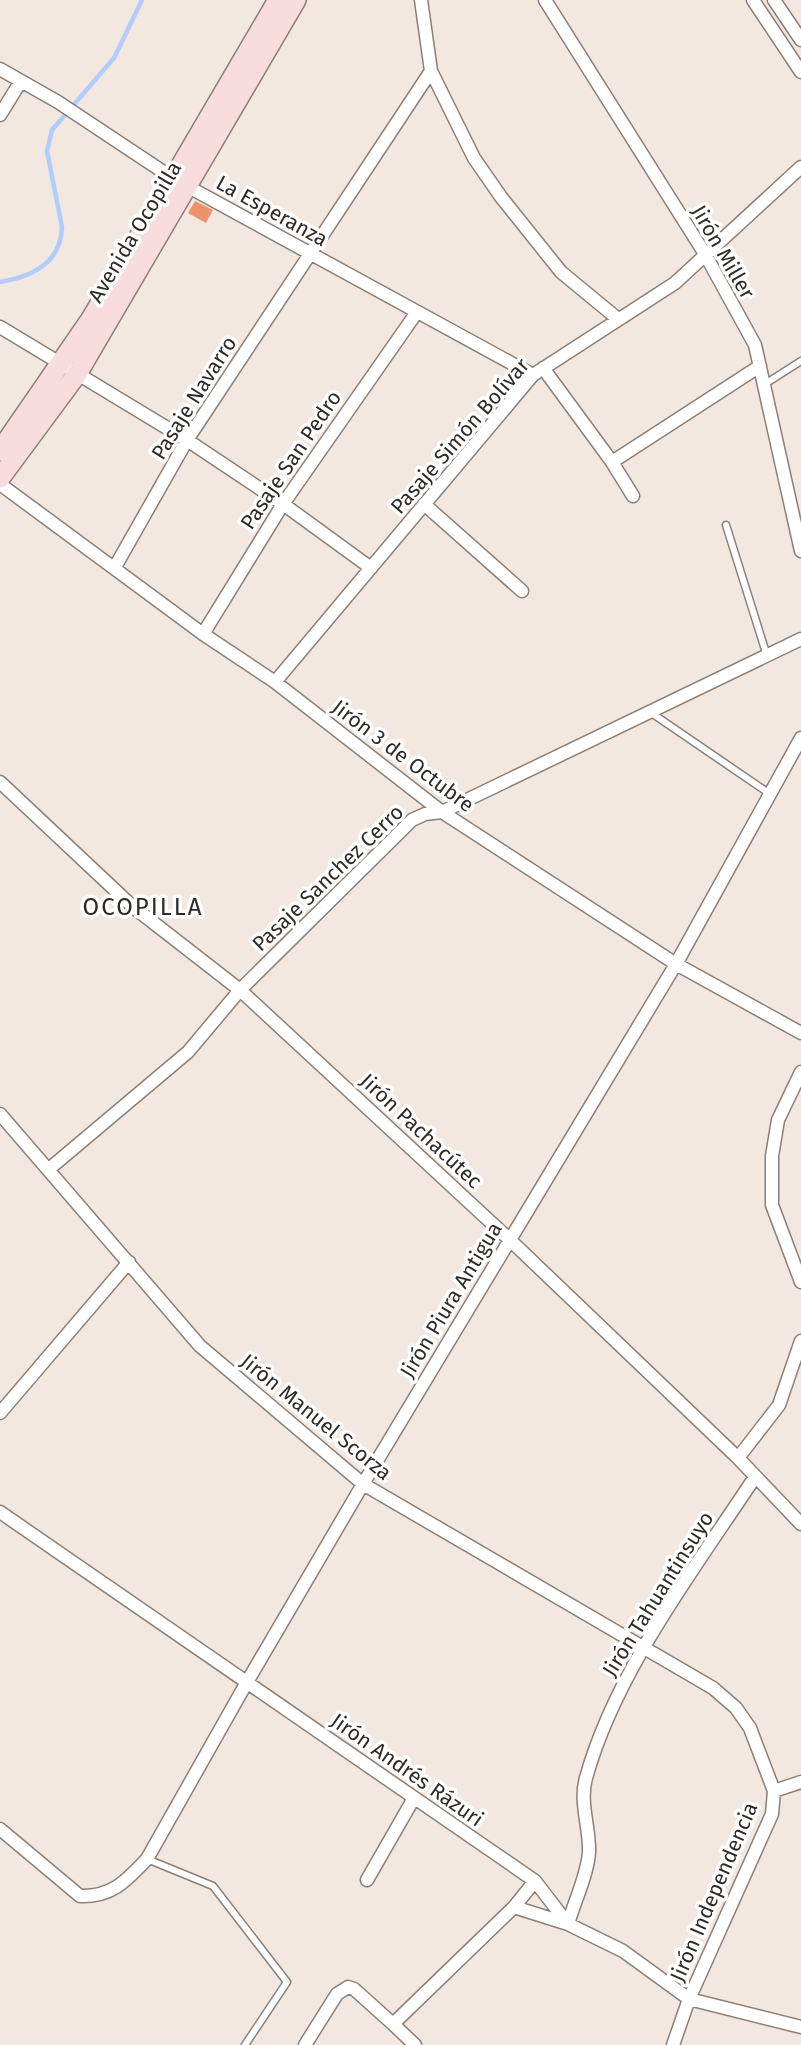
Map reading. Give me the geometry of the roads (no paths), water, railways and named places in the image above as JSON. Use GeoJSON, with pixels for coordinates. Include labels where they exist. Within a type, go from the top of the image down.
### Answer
{"type":"FeatureCollection","features":[{"type":"Feature","properties":{"kind":"street","name":"Avenida Ocopilla"},"geometry":{"type":"LineString","coordinates":[[182,183],[278,0]]}},
{"type":"Feature","properties":{"kind":"street","name":"Avenida Ocopilla"},"geometry":{"type":"LineString","coordinates":[[0,481],[69,370],[91,319],[182,183],[296,0]]}},
{"type":"Feature","properties":{"kind":"street"},"geometry":{"type":"LineString","coordinates":[[421,0],[431,71],[474,158],[501,197],[561,272],[618,319]]}},
{"type":"Feature","properties":{"kind":"street","name":"Jirón Miller"},"geometry":{"type":"LineString","coordinates":[[545,0],[705,254],[755,345],[801,551]]}},
{"type":"Feature","properties":{"kind":"street"},"geometry":{"type":"LineString","coordinates":[[753,0],[801,72]]}},
{"type":"Feature","properties":{"kind":"street"},"geometry":{"type":"LineString","coordinates":[[774,0],[801,40]]}},
{"type":"Feature","properties":{"kind":"street"},"geometry":{"type":"LineString","coordinates":[[788,20],[801,14]]}},
{"type":"Feature","properties":{"kind":"street","name":"La Esperanza"},"geometry":{"type":"LineString","coordinates":[[0,69],[58,102],[182,183],[417,312],[538,372]]}},
{"type":"Feature","properties":{"kind":"street","name":"Pasaje Navarro"},"geometry":{"type":"LineString","coordinates":[[115,567],[187,440],[431,71]]}},
{"type":"Feature","properties":{"kind":"street"},"geometry":{"type":"LineString","coordinates":[[0,115],[21,81]]}},
{"type":"Feature","properties":{"kind":"street","name":"Pasaje Simón Bolívar"},"geometry":{"type":"LineString","coordinates":[[275,682],[538,372],[675,283],[801,167]]}},
{"type":"Feature","properties":{"kind":"street","name":"Pasaje San Pedro"},"geometry":{"type":"LineString","coordinates":[[202,634],[283,505],[417,312]]}},
{"type":"Feature","properties":{"kind":"street"},"geometry":{"type":"LineString","coordinates":[[0,327],[187,440],[371,568]]}},
{"type":"Feature","properties":{"kind":"street"},"geometry":{"type":"LineString","coordinates":[[612,461],[760,366]]}},
{"type":"Feature","properties":{"kind":"street","name":"Avenida Ocopilla"},"geometry":{"type":"LineString","coordinates":[[0,451],[69,370]]}},
{"type":"Feature","properties":{"kind":"street"},"geometry":{"type":"LineString","coordinates":[[538,372],[612,461],[633,496]]}},
{"type":"Feature","properties":{"kind":"street","name":"Jirón 3 de Octubre"},"geometry":{"type":"LineString","coordinates":[[0,481],[202,634],[275,682],[442,812],[676,964],[801,1033]]}},
{"type":"Feature","properties":{"kind":"street"},"geometry":{"type":"LineString","coordinates":[[424,504],[522,590]]}},
{"type":"Feature","properties":{"kind":"street","name":"Pasaje Sanchez Cerro"},"geometry":{"type":"LineString","coordinates":[[49,1169],[188,1052],[240,990],[412,820],[425,814],[442,812],[801,639]]}},
{"type":"Feature","properties":{"kind":"street","name":"Jirón Piura Antigua"},"geometry":{"type":"LineString","coordinates":[[0,1829],[80,1896],[96,1896],[111,1890],[147,1859],[363,1484],[676,964],[801,738]]}},
{"type":"Feature","properties":{"kind":"street","name":"Jirón Pachacútec"},"geometry":{"type":"LineString","coordinates":[[0,782],[132,906],[240,990],[510,1240],[738,1458],[801,1524]]}},
{"type":"Feature","properties":{"kind":"street"},"geometry":{"type":"LineString","coordinates":[[801,1073],[778,1120],[772,1156],[772,1205],[801,1282]]}},
{"type":"Feature","properties":{"kind":"street","name":"Jirón Manuel Scorza"},"geometry":{"type":"LineString","coordinates":[[1,1116],[200,1346],[363,1484],[713,1688]]}},
{"type":"Feature","properties":{"kind":"street"},"geometry":{"type":"LineString","coordinates":[[0,1413],[129,1262]]}},
{"type":"Feature","properties":{"kind":"street"},"geometry":{"type":"LineString","coordinates":[[738,1458],[779,1405],[801,1341]]}},
{"type":"Feature","properties":{"kind":"street","name":"Jirón Tahuantinsuyo"},"geometry":{"type":"LineString","coordinates":[[568,1924],[589,1856],[589,1832],[584,1810],[585,1782],[600,1737],[643,1648],[755,1477]]}},
{"type":"Feature","properties":{"kind":"street","name":"Jirón Andrés Rázuri"},"geometry":{"type":"LineString","coordinates":[[0,1512],[535,1881],[568,1924],[623,1951],[689,1999],[801,2027]]}},
{"type":"Feature","properties":{"kind":"street","name":"Jirón Independencia"},"geometry":{"type":"LineString","coordinates":[[673,2045],[689,1999],[772,1814],[774,1791],[750,1728],[736,1707],[713,1688]]}},
{"type":"Feature","properties":{"kind":"street"},"geometry":{"type":"LineString","coordinates":[[774,1791],[801,1782]]}},
{"type":"Feature","properties":{"kind":"street"},"geometry":{"type":"LineString","coordinates":[[368,1880],[414,1798]]}},
{"type":"Feature","properties":{"kind":"street"},"geometry":{"type":"LineString","coordinates":[[393,2024],[514,1907],[535,1881]]}},
{"type":"Feature","properties":{"kind":"street"},"geometry":{"type":"LineString","coordinates":[[514,1907],[568,1924]]}},
{"type":"Feature","properties":{"kind":"street"},"geometry":{"type":"LineString","coordinates":[[305,2045],[337,1994],[348,1987],[355,1989],[415,2045]]}},
{"type":"Feature","properties":{"kind":"lane"},"geometry":{"type":"LineString","coordinates":[[764,385],[801,361]]}},
{"type":"Feature","properties":{"kind":"lane"},"geometry":{"type":"LineString","coordinates":[[726,525],[767,656]]}},
{"type":"Feature","properties":{"kind":"lane"},"geometry":{"type":"LineString","coordinates":[[650,712],[771,795]]}},
{"type":"Feature","properties":{"kind":"lane"},"geometry":{"type":"LineString","coordinates":[[147,1859],[212,1886],[288,1982],[245,2045]]}},
{"type":"Feature","properties":{"kind":"waterway"},"geometry":{"type":"LineString","coordinates":[[0,282],[33,272],[50,259],[56,250],[62,227],[47,151],[52,130],[114,58],[142,0]]}},
{"type":"Feature","properties":{"kind":"district","name":"OCOPILLA"},"geometry":{"type":"Point","coordinates":[143,907]}}]}
